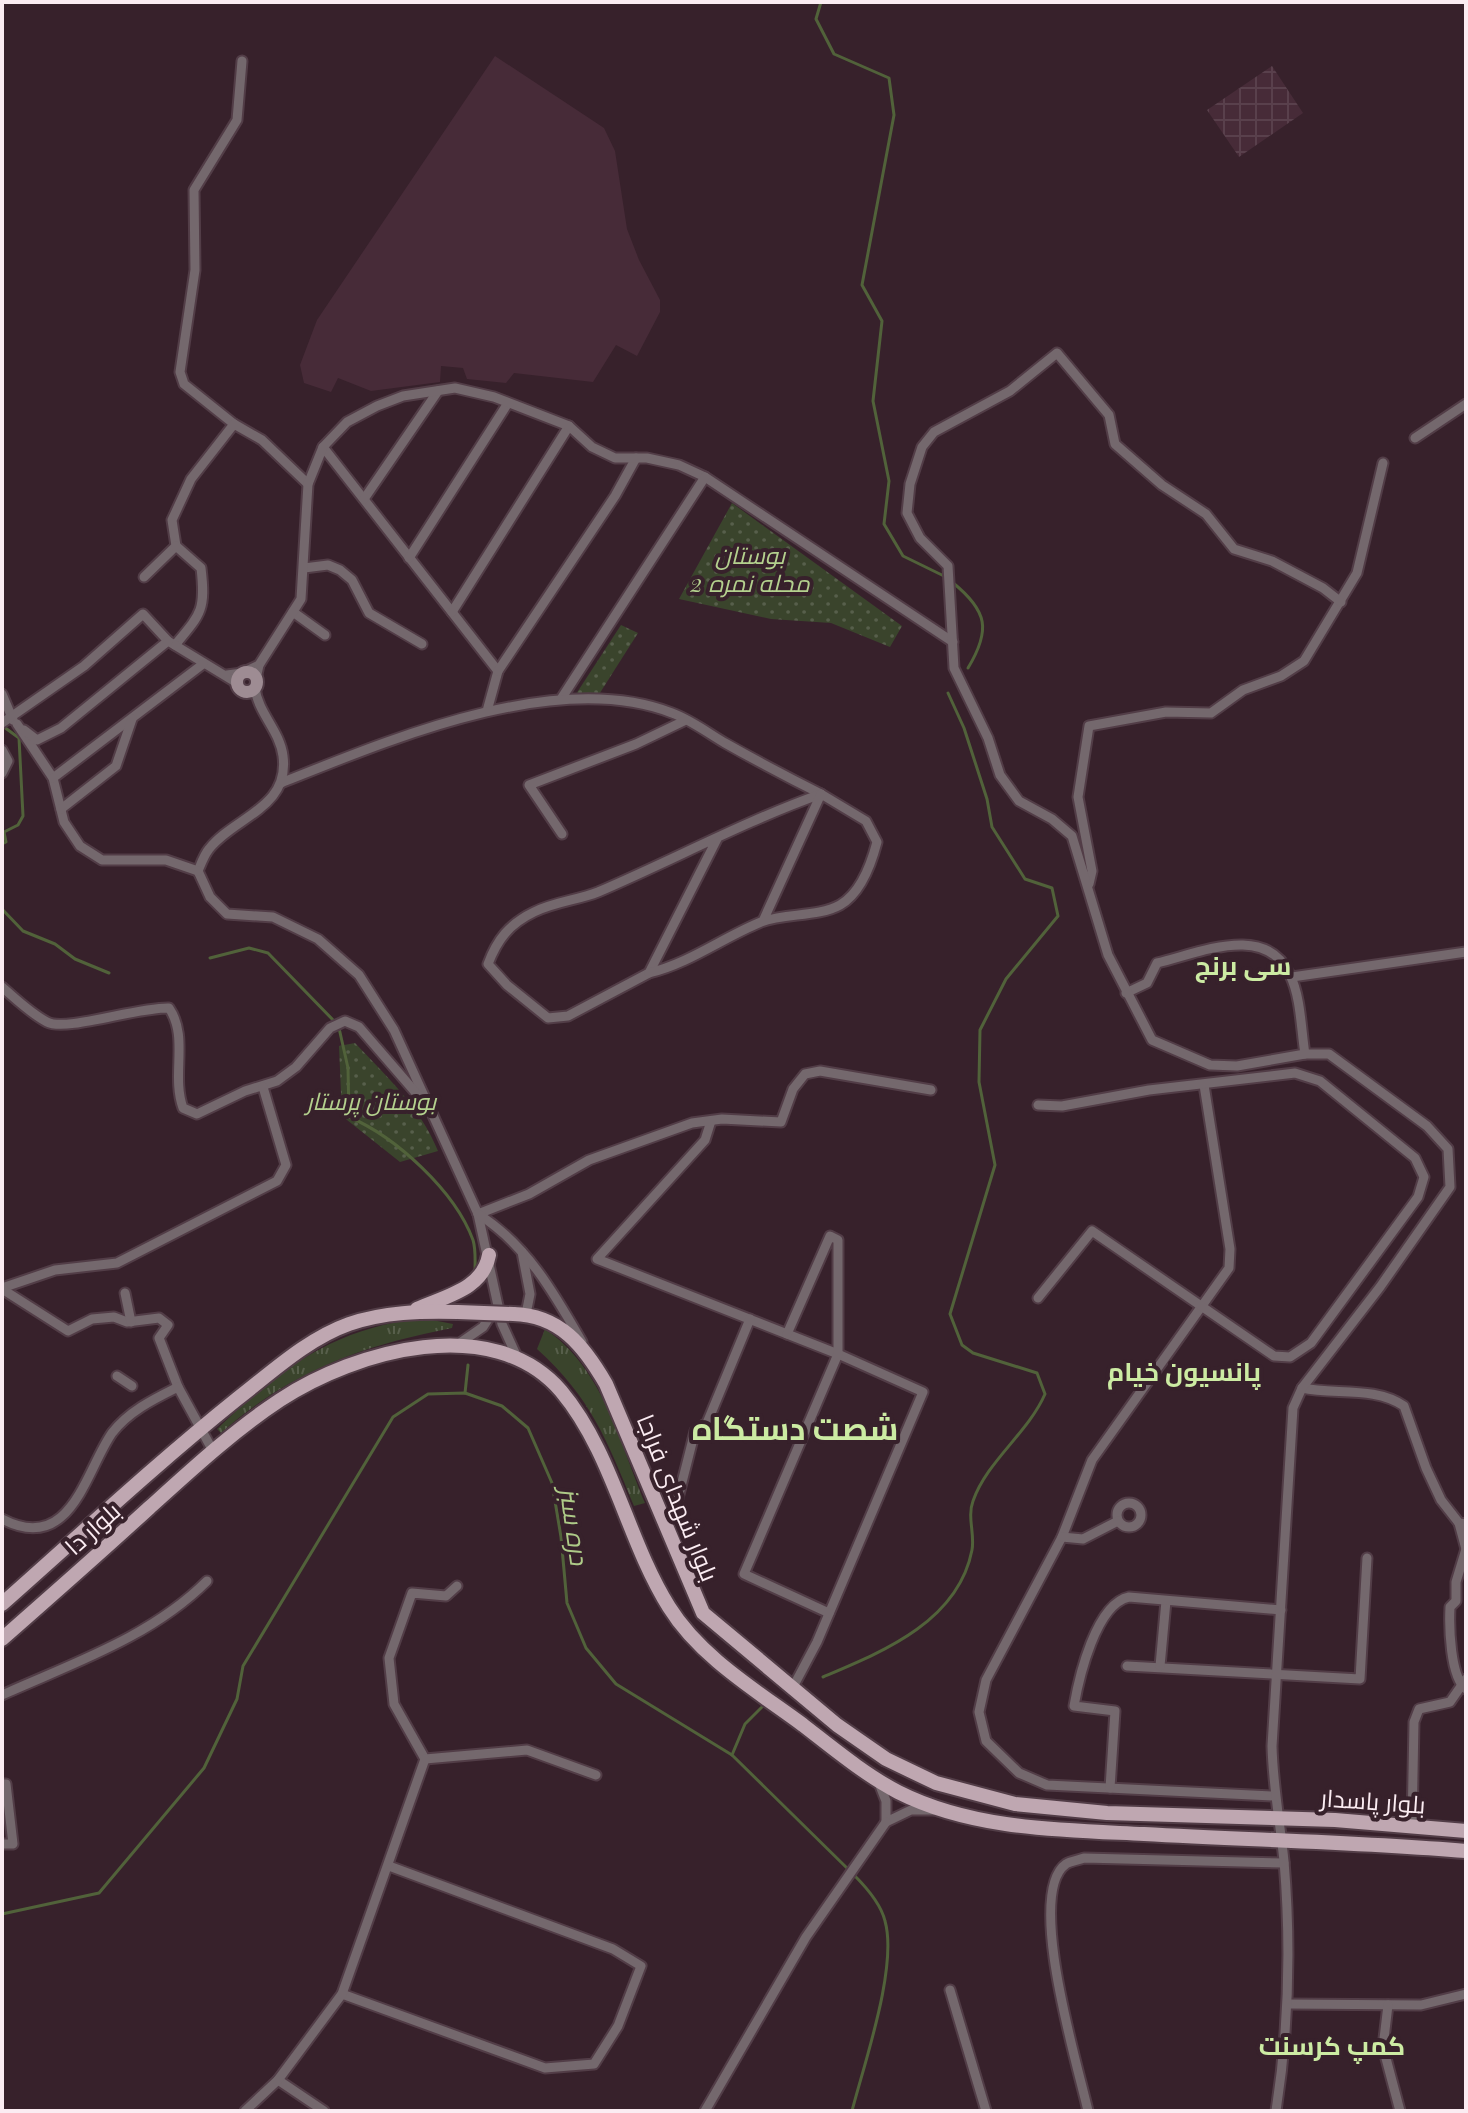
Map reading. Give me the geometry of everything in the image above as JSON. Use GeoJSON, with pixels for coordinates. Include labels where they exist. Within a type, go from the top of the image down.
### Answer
{"type":"FeatureCollection","features":[{"type":"Feature","properties":{"kind":"main road"},"geometry":{"type":"LineString","coordinates":[[408,1312],[471,1285],[487,1269],[489,1255]]}},
{"type":"Feature","properties":{"kind":"main road","name":"بلوار شهدای فراجا"},"geometry":{"type":"LineString","coordinates":[[199,1430],[283,1362],[317,1340],[347,1325],[379,1315],[508,1311],[550,1321],[586,1349],[606,1384],[703,1613],[792,1689],[886,1759],[936,1783],[1015,1804],[1107,1813],[1277,1818]]}},
{"type":"Feature","properties":{"kind":"main road","name":"بلوار شهدای فراجا"},"geometry":{"type":"LineString","coordinates":[[213,1451],[274,1404],[308,1383],[411,1348],[460,1343],[517,1357],[561,1392],[578,1419],[654,1579],[681,1624],[723,1664],[878,1779],[941,1810],[1046,1829],[1281,1840]]}},
{"type":"Feature","properties":{"kind":"main road","name":"بلوار دا"},"geometry":{"type":"LineString","coordinates":[[2,1604],[199,1430]]}},
{"type":"Feature","properties":{"kind":"main road","name":"بلوار دا"},"geometry":{"type":"LineString","coordinates":[[2,1639],[213,1451]]}},
{"type":"Feature","properties":{"kind":"main road","name":"بلوار پاسدار"},"geometry":{"type":"LineString","coordinates":[[1277,1818],[1466,1831]]}},
{"type":"Feature","properties":{"kind":"main road","name":"بلوار پاسدار"},"geometry":{"type":"LineString","coordinates":[[1281,1840],[1466,1849]]}},
{"type":"Feature","properties":{"kind":"street"},"geometry":{"type":"LineString","coordinates":[[242,61],[237,120],[194,190],[195,270],[180,372],[184,384],[234,424],[262,440],[308,484]]}},
{"type":"Feature","properties":{"kind":"street"},"geometry":{"type":"LineString","coordinates":[[1276,2111],[1286,2051],[1288,2004],[1284,1863],[1273,1796],[1293,1408],[1302,1388],[1380,1287],[1450,1187],[1448,1149],[1427,1126],[1329,1054],[1305,1054],[1237,1066],[1210,1065],[1152,1040],[1108,955],[1072,836],[1052,819],[1019,801],[1000,775],[988,738],[954,668],[948,566],[920,538],[907,513],[910,484],[922,447],[934,432],[1010,391],[1057,353],[1109,415],[1115,444],[1162,485],[1206,514],[1234,549],[1272,561],[1323,588],[1341,602]]}},
{"type":"Feature","properties":{"kind":"street"},"geometry":{"type":"LineString","coordinates":[[245,684],[301,599],[308,484],[323,447],[347,422],[403,396],[455,388],[508,403],[569,426],[592,447],[615,458],[679,465],[705,477],[953,642]]}},
{"type":"Feature","properties":{"kind":"street"},"geometry":{"type":"LineString","coordinates":[[364,499],[438,391]]}},
{"type":"Feature","properties":{"kind":"street"},"geometry":{"type":"LineString","coordinates":[[409,558],[508,403]]}},
{"type":"Feature","properties":{"kind":"street"},"geometry":{"type":"LineString","coordinates":[[1415,438],[1466,404]]}},
{"type":"Feature","properties":{"kind":"street"},"geometry":{"type":"LineString","coordinates":[[10,722],[37,740],[61,728],[198,620],[204,593],[201,568],[176,546],[172,520],[191,479],[234,424]]}},
{"type":"Feature","properties":{"kind":"street"},"geometry":{"type":"LineString","coordinates":[[452,612],[569,426]]}},
{"type":"Feature","properties":{"kind":"street"},"geometry":{"type":"LineString","coordinates":[[323,447],[498,671]]}},
{"type":"Feature","properties":{"kind":"street"},"geometry":{"type":"LineString","coordinates":[[487,711],[498,671],[615,496],[636,458]]}},
{"type":"Feature","properties":{"kind":"street"},"geometry":{"type":"LineString","coordinates":[[1088,887],[1092,871],[1078,797],[1089,726],[1166,712],[1211,713],[1243,690],[1281,676],[1304,661],[1357,573],[1383,463]]}},
{"type":"Feature","properties":{"kind":"street"},"geometry":{"type":"LineString","coordinates":[[561,699],[705,477]]}},
{"type":"Feature","properties":{"kind":"street"},"geometry":{"type":"LineString","coordinates":[[144,577],[176,546]]}},
{"type":"Feature","properties":{"kind":"street"},"geometry":{"type":"LineString","coordinates":[[304,568],[328,565],[340,570],[352,580],[369,613],[422,644]]}},
{"type":"Feature","properties":{"kind":"street"},"geometry":{"type":"LineString","coordinates":[[293,612],[325,635]]}},
{"type":"Feature","properties":{"kind":"street"},"geometry":{"type":"LineString","coordinates":[[10,722],[84,666],[143,614],[171,643],[203,664],[245,684],[272,728],[283,756],[281,783],[265,806],[210,848],[198,871]]}},
{"type":"Feature","properties":{"kind":"street"},"geometry":{"type":"LineString","coordinates":[[53,778],[203,664]]}},
{"type":"Feature","properties":{"kind":"street"},"geometry":{"type":"LineString","coordinates":[[2,694],[10,722],[53,778],[64,822],[80,846],[102,860],[166,860],[198,871],[210,897],[227,914],[273,917],[318,939],[359,975],[394,1030],[478,1214],[508,1311],[517,1357]]}},
{"type":"Feature","properties":{"kind":"street"},"geometry":{"type":"LineString","coordinates":[[281,783],[343,758],[487,711],[561,699],[622,701],[673,713],[821,794],[866,821],[877,842],[872,863],[854,894],[838,906],[763,921],[676,967],[649,973],[568,1016],[548,1018],[507,985],[488,964],[497,938],[534,912],[596,892],[717,839],[762,815],[821,794]]}},
{"type":"Feature","properties":{"kind":"street"},"geometry":{"type":"LineString","coordinates":[[61,809],[116,766],[132,719]]}},
{"type":"Feature","properties":{"kind":"street"},"geometry":{"type":"LineString","coordinates":[[562,834],[529,785],[636,744],[686,720]]}},
{"type":"Feature","properties":{"kind":"street"},"geometry":{"type":"LineString","coordinates":[[2,750],[8,761],[2,773]]}},
{"type":"Feature","properties":{"kind":"street"},"geometry":{"type":"LineString","coordinates":[[763,921],[821,794]]}},
{"type":"Feature","properties":{"kind":"street"},"geometry":{"type":"LineString","coordinates":[[649,973],[717,839]]}},
{"type":"Feature","properties":{"kind":"street"},"geometry":{"type":"LineString","coordinates":[[1126,993],[1147,983],[1157,963],[1238,943],[1264,947],[1279,956],[1292,977],[1305,1054]]}},
{"type":"Feature","properties":{"kind":"street"},"geometry":{"type":"LineString","coordinates":[[1292,977],[1466,952]]}},
{"type":"Feature","properties":{"kind":"street"},"geometry":{"type":"LineString","coordinates":[[2,987],[49,1023],[69,1027],[146,1007],[169,1008],[178,1021],[176,1088],[183,1108],[197,1114],[245,1091],[263,1087],[296,1067],[330,1028],[345,1021],[359,1027],[428,1106]]}},
{"type":"Feature","properties":{"kind":"street"},"geometry":{"type":"LineString","coordinates":[[478,1214],[529,1194],[589,1160],[692,1123],[781,1122],[793,1089],[805,1074],[820,1071],[931,1090]]}},
{"type":"Feature","properties":{"kind":"street"},"geometry":{"type":"LineString","coordinates":[[1038,1105],[1062,1106],[1149,1090],[1295,1073],[1320,1081],[1415,1158],[1424,1177],[1418,1197],[1377,1256],[1311,1343],[1290,1357],[1274,1356],[1092,1231],[1038,1298]]}},
{"type":"Feature","properties":{"kind":"street"},"geometry":{"type":"LineString","coordinates":[[1204,1085],[1230,1249],[1229,1268],[1092,1460],[1062,1537],[986,1680],[979,1712],[986,1741],[1019,1773],[1047,1785],[1273,1796]]}},
{"type":"Feature","properties":{"kind":"street"},"geometry":{"type":"LineString","coordinates":[[2,1288],[24,1277],[55,1270],[117,1263],[277,1181],[286,1165],[263,1087]]}},
{"type":"Feature","properties":{"kind":"street"},"geometry":{"type":"LineString","coordinates":[[711,1121],[705,1140],[597,1259],[838,1354],[923,1392],[829,1613],[792,1689]]}},
{"type":"Feature","properties":{"kind":"street"},"geometry":{"type":"LineString","coordinates":[[478,1214],[504,1230],[521,1249],[559,1301],[586,1349]]}},
{"type":"Feature","properties":{"kind":"street"},"geometry":{"type":"LineString","coordinates":[[787,1334],[830,1236],[838,1240],[838,1354],[744,1574],[829,1613]]}},
{"type":"Feature","properties":{"kind":"street"},"geometry":{"type":"LineString","coordinates":[[460,1343],[530,1294],[521,1249]]}},
{"type":"Feature","properties":{"kind":"street"},"geometry":{"type":"LineString","coordinates":[[2,1288],[68,1331],[92,1319],[114,1317],[131,1322],[159,1318],[168,1325],[159,1338],[178,1387],[213,1451]]}},
{"type":"Feature","properties":{"kind":"street"},"geometry":{"type":"LineString","coordinates":[[125,1293],[131,1322]]}},
{"type":"Feature","properties":{"kind":"street"},"geometry":{"type":"LineString","coordinates":[[664,1525],[673,1518],[695,1431],[707,1423],[750,1319]]}},
{"type":"Feature","properties":{"kind":"street"},"geometry":{"type":"LineString","coordinates":[[117,1376],[132,1386]]}},
{"type":"Feature","properties":{"kind":"street"},"geometry":{"type":"LineString","coordinates":[[2,1519],[20,1528],[46,1524],[64,1515],[82,1495],[112,1434],[138,1408],[178,1387]]}},
{"type":"Feature","properties":{"kind":"street"},"geometry":{"type":"LineString","coordinates":[[1302,1388],[1327,1393],[1372,1393],[1404,1406],[1441,1500],[1462,1523],[1466,1549],[1456,1582],[1456,1601],[1450,1607],[1449,1625],[1464,1684],[1450,1702],[1419,1709],[1414,1722],[1412,1826]]}},
{"type":"Feature","properties":{"kind":"street"},"geometry":{"type":"LineString","coordinates":[[1062,1537],[1083,1539],[1118,1521]]}},
{"type":"Feature","properties":{"kind":"street"},"geometry":{"type":"LineString","coordinates":[[1127,1666],[1360,1679],[1367,1558]]}},
{"type":"Feature","properties":{"kind":"street"},"geometry":{"type":"LineString","coordinates":[[2,1695],[108,1648],[178,1610],[207,1581]]}},
{"type":"Feature","properties":{"kind":"street"},"geometry":{"type":"LineString","coordinates":[[245,2111],[278,2080],[342,1994],[425,1759],[394,1704],[389,1658],[412,1593],[446,1596],[457,1586]]}},
{"type":"Feature","properties":{"kind":"street"},"geometry":{"type":"LineString","coordinates":[[1110,1788],[1115,1711],[1074,1706],[1081,1668],[1099,1629],[1120,1598],[1281,1610]]}},
{"type":"Feature","properties":{"kind":"street"},"geometry":{"type":"LineString","coordinates":[[1160,1666],[1166,1601]]}},
{"type":"Feature","properties":{"kind":"street"},"geometry":{"type":"LineString","coordinates":[[425,1759],[527,1750],[596,1775]]}},
{"type":"Feature","properties":{"kind":"street"},"geometry":{"type":"LineString","coordinates":[[878,1779],[886,1801],[886,1822]]}},
{"type":"Feature","properties":{"kind":"street"},"geometry":{"type":"LineString","coordinates":[[2,1784],[6,1784],[13,1844],[2,1844]]}},
{"type":"Feature","properties":{"kind":"street"},"geometry":{"type":"LineString","coordinates":[[705,2111],[829,1904],[886,1822],[911,1810],[941,1810]]}},
{"type":"Feature","properties":{"kind":"street"},"geometry":{"type":"LineString","coordinates":[[1088,2111],[1052,1949],[1049,1911],[1054,1881],[1065,1864],[1084,1858],[1284,1863]]}},
{"type":"Feature","properties":{"kind":"street"},"geometry":{"type":"LineString","coordinates":[[342,1994],[545,2068],[594,2064],[618,2026],[641,1966],[613,1949],[389,1866]]}},
{"type":"Feature","properties":{"kind":"street"},"geometry":{"type":"LineString","coordinates":[[950,1990],[986,2111]]}},
{"type":"Feature","properties":{"kind":"street"},"geometry":{"type":"LineString","coordinates":[[1288,2004],[1421,2005],[1466,1994]]}},
{"type":"Feature","properties":{"kind":"street"},"geometry":{"type":"LineString","coordinates":[[1388,2005],[1383,2047],[1400,2111]]}},
{"type":"Feature","properties":{"kind":"street"},"geometry":{"type":"LineString","coordinates":[[278,2080],[324,2111]]}},
{"type":"Feature","properties":{"kind":"shaded area"},"geometry":{"type":"Polygon","coordinates":[[[495,56],[604,128],[615,151],[627,229],[660,300],[660,312],[637,356],[616,345],[593,382],[514,373],[506,383],[467,379],[463,368],[441,366],[440,382],[371,391],[338,378],[331,392],[304,383],[300,365],[317,320],[495,56]]]}},
{"type":"Feature","properties":{"kind":"shaded area"},"geometry":{"type":"Polygon","coordinates":[[[1272,66],[1303,113],[1239,157],[1207,110],[1272,66]]]}},
{"type":"Feature","properties":{"kind":"green space","name":"بوستان محله نمره 2"},"geometry":{"type":"Polygon","coordinates":[[[732,503],[902,626],[890,647],[831,623],[771,619],[679,599],[732,503]]]}},
{"type":"Feature","properties":{"kind":"green space"},"geometry":{"type":"Polygon","coordinates":[[[621,625],[638,633],[598,696],[576,694],[621,625]]]}},
{"type":"Feature","properties":{"kind":"green space","name":"بوستان پرستار"},"geometry":{"type":"Polygon","coordinates":[[[355,1043],[412,1106],[438,1151],[400,1162],[342,1116],[339,1046],[355,1043]]]}},
{"type":"Feature","properties":{"kind":"green space"},"geometry":{"type":"Polygon","coordinates":[[[422,1318],[453,1324],[452,1328],[387,1343],[329,1364],[274,1393],[221,1433],[217,1429],[263,1387],[334,1342],[390,1323],[422,1318]]]}},
{"type":"Feature","properties":{"kind":"green space"},"geometry":{"type":"Polygon","coordinates":[[[545,1329],[565,1345],[595,1385],[607,1407],[645,1503],[634,1506],[596,1421],[571,1385],[537,1349],[545,1329]]]}},
{"type":"Feature","properties":{"kind":"waterway"},"geometry":{"type":"LineString","coordinates":[[821,2],[816,19],[834,54],[889,78],[894,115],[862,285],[882,321],[873,401],[889,481],[884,524],[903,556],[946,577]]}},
{"type":"Feature","properties":{"kind":"waterway"},"geometry":{"type":"LineString","coordinates":[[952,582],[973,602],[982,622],[980,643],[968,668]]}},
{"type":"Feature","properties":{"kind":"waterway"},"geometry":{"type":"LineString","coordinates":[[823,1677],[892,1645],[934,1615],[951,1597],[964,1575],[972,1550],[971,1507],[979,1487],[1029,1422],[1045,1394],[1037,1373],[973,1353],[962,1345],[950,1314],[995,1165],[979,1082],[980,1030],[1006,979],[1058,916],[1052,888],[1025,879],[992,827],[987,799],[964,728],[948,693]]}},
{"type":"Feature","properties":{"kind":"waterway"},"geometry":{"type":"LineString","coordinates":[[2,844],[6,842],[4,832],[18,825],[23,816],[19,738],[4,727]]}},
{"type":"Feature","properties":{"kind":"waterway"},"geometry":{"type":"LineString","coordinates":[[2,909],[23,931],[109,973]]}},
{"type":"Feature","properties":{"kind":"waterway"},"geometry":{"type":"LineString","coordinates":[[210,958],[249,948],[268,953],[335,1022]]}},
{"type":"Feature","properties":{"kind":"waterway"},"geometry":{"type":"LineString","coordinates":[[339,1028],[348,1068],[349,1117],[404,1152],[453,1203],[473,1240],[475,1271]]}},
{"type":"Feature","properties":{"kind":"waterway"},"geometry":{"type":"LineString","coordinates":[[465,1393],[468,1365]]}},
{"type":"Feature","properties":{"kind":"waterway","name":"دره سبز"},"geometry":{"type":"LineString","coordinates":[[2,1914],[99,1893],[204,1768],[237,1699],[243,1666],[393,1417],[428,1394],[465,1393],[502,1406],[528,1428],[552,1483],[567,1603],[586,1648],[616,1684],[732,1755],[849,1870]]}},
{"type":"Feature","properties":{"kind":"waterway"},"geometry":{"type":"LineString","coordinates":[[732,1755],[745,1724],[763,1706]]}},
{"type":"Feature","properties":{"kind":"waterway","name":"دره سبز"},"geometry":{"type":"LineString","coordinates":[[852,2111],[878,2016],[888,1940],[880,1908],[854,1875]]}},
{"type":"Feature","properties":{"kind":"district","name":"سی برنج"},"geometry":{"type":"Point","coordinates":[1243,966]}},
{"type":"Feature","properties":{"kind":"district","name":"پانسیون خیام"},"geometry":{"type":"Point","coordinates":[1184,1372]}},
{"type":"Feature","properties":{"kind":"district","name":"شصت دستگاه"},"geometry":{"type":"Point","coordinates":[795,1429]}},
{"type":"Feature","properties":{"kind":"district","name":"کمپ کرسنت"},"geometry":{"type":"Point","coordinates":[1332,2046]}}]}
